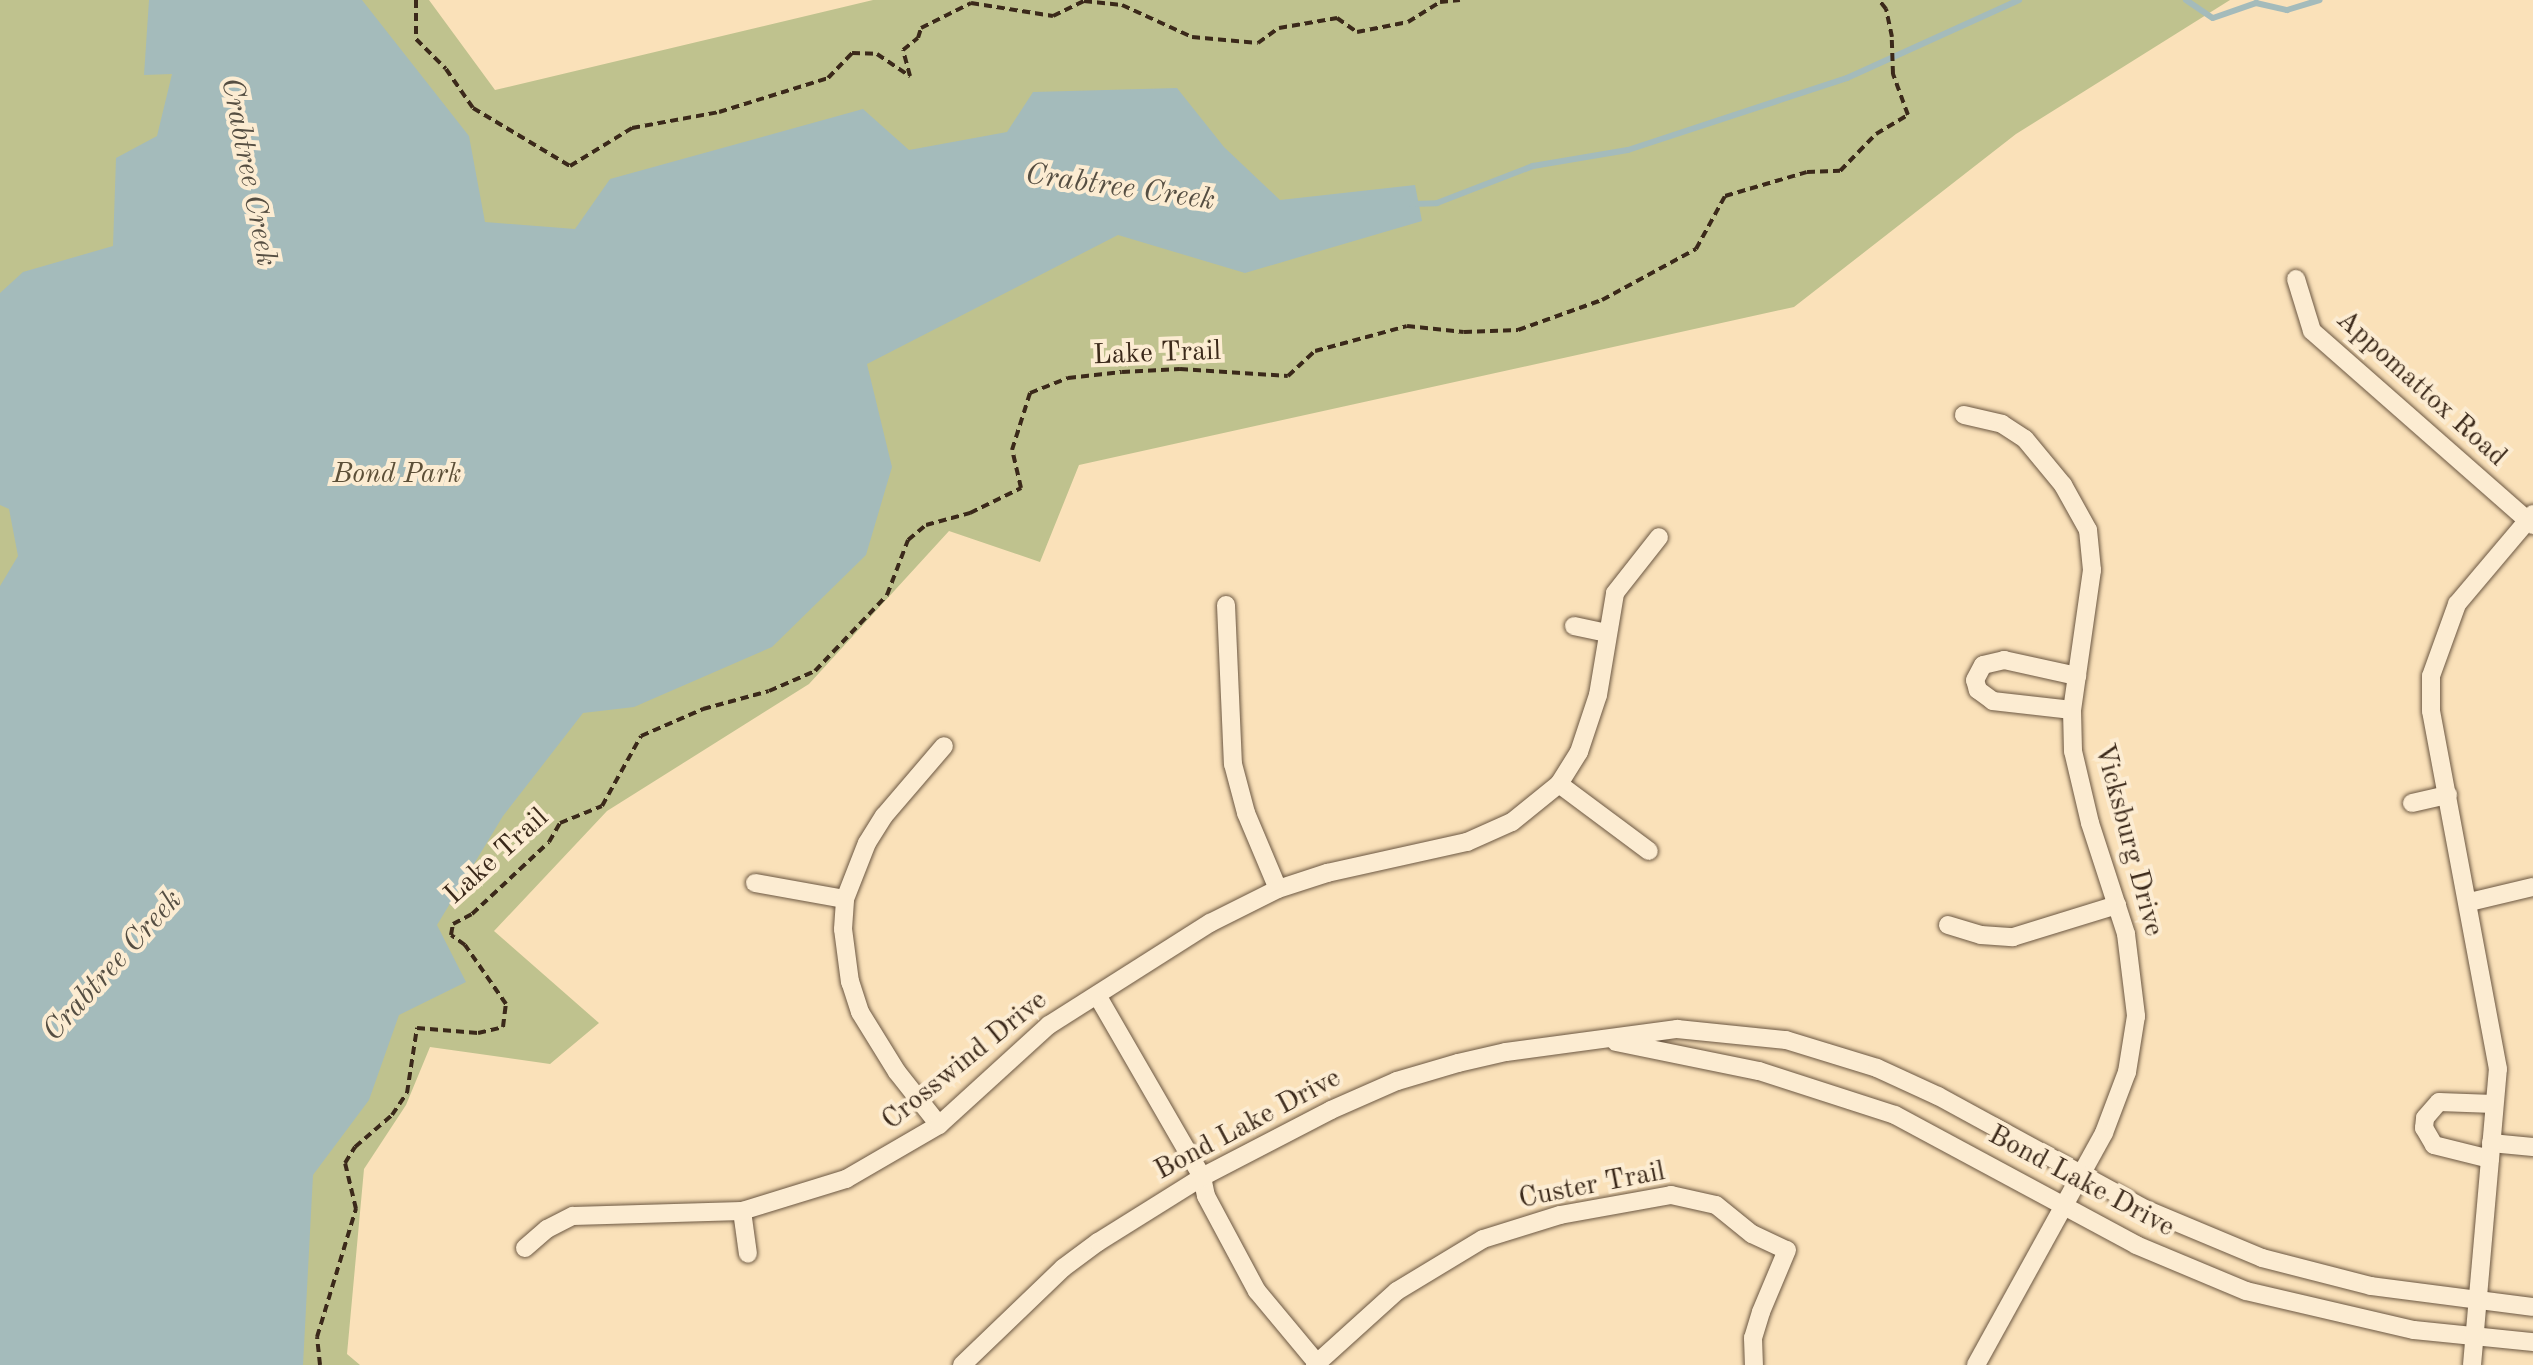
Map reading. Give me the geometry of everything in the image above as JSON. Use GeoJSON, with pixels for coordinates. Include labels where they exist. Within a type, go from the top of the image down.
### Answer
{"type":"FeatureCollection","features":[{"type":"Feature","properties":{"kind":"street","name":"Appomattox Road"},"geometry":{"type":"LineString","coordinates":[[2296,279],[2312,331],[2531,520]]}},
{"type":"Feature","properties":{"kind":"street","name":"Vicksburg Drive"},"geometry":{"type":"LineString","coordinates":[[1964,415],[2002,424],[2025,439],[2063,485],[2088,530],[2092,570],[2072,710],[2079,787],[2118,905],[2135,984],[2132,1048],[2119,1098],[1976,1365]]}},
{"type":"Feature","properties":{"kind":"street"},"geometry":{"type":"LineString","coordinates":[[2472,1365],[2497,1050],[2431,711],[2436,652],[2457,604],[2531,520]]}},
{"type":"Feature","properties":{"kind":"street"},"geometry":{"type":"LineString","coordinates":[[1648,851],[1559,784],[1579,752],[1594,707],[1614,593],[1659,537]]}},
{"type":"Feature","properties":{"kind":"street"},"geometry":{"type":"LineString","coordinates":[[1226,605],[1233,764],[1246,813],[1278,889]]}},
{"type":"Feature","properties":{"kind":"street"},"geometry":{"type":"LineString","coordinates":[[1574,626],[1606,633]]}},
{"type":"Feature","properties":{"kind":"street"},"geometry":{"type":"LineString","coordinates":[[2072,710],[1993,701],[1978,690],[1975,680],[1983,665],[2004,660],[2077,676]]}},
{"type":"Feature","properties":{"kind":"street"},"geometry":{"type":"LineString","coordinates":[[939,1125],[898,1072],[860,1012],[845,958],[844,899],[875,829],[944,746]]}},
{"type":"Feature","properties":{"kind":"street","name":"Crosswind Drive"},"geometry":{"type":"LineString","coordinates":[[525,1248],[547,1229],[574,1216],[742,1211],[846,1179],[939,1125],[1050,1025],[1210,922],[1278,889],[1495,832],[1536,806],[1559,784]]}},
{"type":"Feature","properties":{"kind":"street"},"geometry":{"type":"LineString","coordinates":[[2412,803],[2448,795]]}},
{"type":"Feature","properties":{"kind":"street"},"geometry":{"type":"LineString","coordinates":[[755,884],[844,899]]}},
{"type":"Feature","properties":{"kind":"street"},"geometry":{"type":"LineString","coordinates":[[2470,902],[2533,887]]}},
{"type":"Feature","properties":{"kind":"street"},"geometry":{"type":"LineString","coordinates":[[1948,925],[1981,935],[2013,938],[2118,905]]}},
{"type":"Feature","properties":{"kind":"street"},"geometry":{"type":"LineString","coordinates":[[1096,995],[1202,1177],[1206,1196],[1257,1291],[1316,1364]]}},
{"type":"Feature","properties":{"kind":"street","name":"Bond Lake Drive"},"geometry":{"type":"LineString","coordinates":[[962,1365],[1063,1268],[1134,1217],[1202,1177],[1398,1081],[1506,1052],[1611,1041],[1642,1032],[1677,1029],[1728,1031],[1814,1046],[1910,1082],[2179,1225],[2262,1258],[2371,1286],[2533,1307]]}},
{"type":"Feature","properties":{"kind":"street","name":"Bond Lake Drive"},"geometry":{"type":"LineString","coordinates":[[1611,1041],[1710,1059],[1834,1092],[1895,1115],[2136,1246],[2246,1291],[2347,1318],[2533,1342]]}},
{"type":"Feature","properties":{"kind":"street"},"geometry":{"type":"LineString","coordinates":[[2494,1104],[2440,1102],[2425,1118],[2424,1128],[2434,1145],[2490,1151],[2533,1146]]}},
{"type":"Feature","properties":{"kind":"street","name":"Custer Trail"},"geometry":{"type":"LineString","coordinates":[[1316,1364],[1396,1291],[1483,1240],[1560,1215],[1671,1195],[1716,1206],[1752,1234],[1787,1250],[1757,1325],[1754,1365]]}},
{"type":"Feature","properties":{"kind":"street"},"geometry":{"type":"LineString","coordinates":[[742,1211],[748,1254]]}},
{"type":"Feature","properties":{"kind":"path"},"geometry":{"type":"LineString","coordinates":[[416,0],[416,39],[446,68],[473,108],[570,166],[632,128],[719,112],[828,78],[852,52],[877,54],[910,76],[903,50],[918,38],[921,28],[971,1],[1053,16],[1084,1],[1122,5],[1192,38],[1258,43],[1279,28],[1337,18],[1357,32],[1408,22],[1440,2],[1460,0]]}},
{"type":"Feature","properties":{"kind":"path","name":"Lake Trail"},"geometry":{"type":"LineString","coordinates":[[320,1365],[317,1337],[356,1209],[345,1164],[355,1147],[392,1115],[407,1093],[417,1028],[478,1032],[503,1027],[506,1004],[465,945],[451,936],[453,924],[472,914],[548,842],[560,823],[602,806],[628,766],[641,736],[703,709],[768,691],[814,670],[887,595],[908,540],[926,525],[970,513],[1020,488],[1012,450],[1030,393],[1068,378],[1122,372],[1180,370],[1288,376],[1315,351],[1407,326],[1464,332],[1518,330],[1602,300],[1696,249],[1725,196],[1807,172],[1840,171],[1876,134],[1908,114],[1893,74],[1892,37],[1886,9],[1879,0]]}},
{"type":"Feature","properties":{"kind":"green space","name":"Bond Park"},"geometry":{"type":"Polygon","coordinates":[[[0,0],[429,0],[495,90],[873,0],[2230,0],[2016,134],[1794,307],[1079,465],[1040,562],[949,531],[809,684],[607,811],[494,931],[599,1023],[550,1064],[430,1047],[406,1105],[364,1169],[347,1354],[360,1365],[0,1365],[0,0]]]}},
{"type":"Feature","properties":{"kind":"water","name":"Bond Park"},"geometry":{"type":"Polygon","coordinates":[[[149,0],[362,0],[469,136],[485,222],[575,229],[610,179],[863,109],[909,150],[1007,132],[1033,92],[1177,88],[1224,147],[1280,200],[1415,185],[1422,221],[1245,273],[1118,235],[867,364],[892,467],[866,555],[772,647],[634,707],[583,713],[503,816],[437,925],[466,982],[399,1015],[369,1100],[313,1175],[303,1365],[0,1365],[0,586],[18,556],[9,509],[0,505],[0,293],[23,272],[113,246],[116,158],[157,136],[172,74],[144,75],[149,0]]]}},
{"type":"Feature","properties":{"kind":"waterway","name":"Crabtree Creek"},"geometry":{"type":"LineString","coordinates":[[1412,204],[1437,203],[1533,166],[1628,150],[1847,78],[2019,0]]}},
{"type":"Feature","properties":{"kind":"waterway","name":"Crabtree Creek"},"geometry":{"type":"LineString","coordinates":[[2186,0],[2213,18],[2256,3],[2287,10],[2319,0]]}}]}
